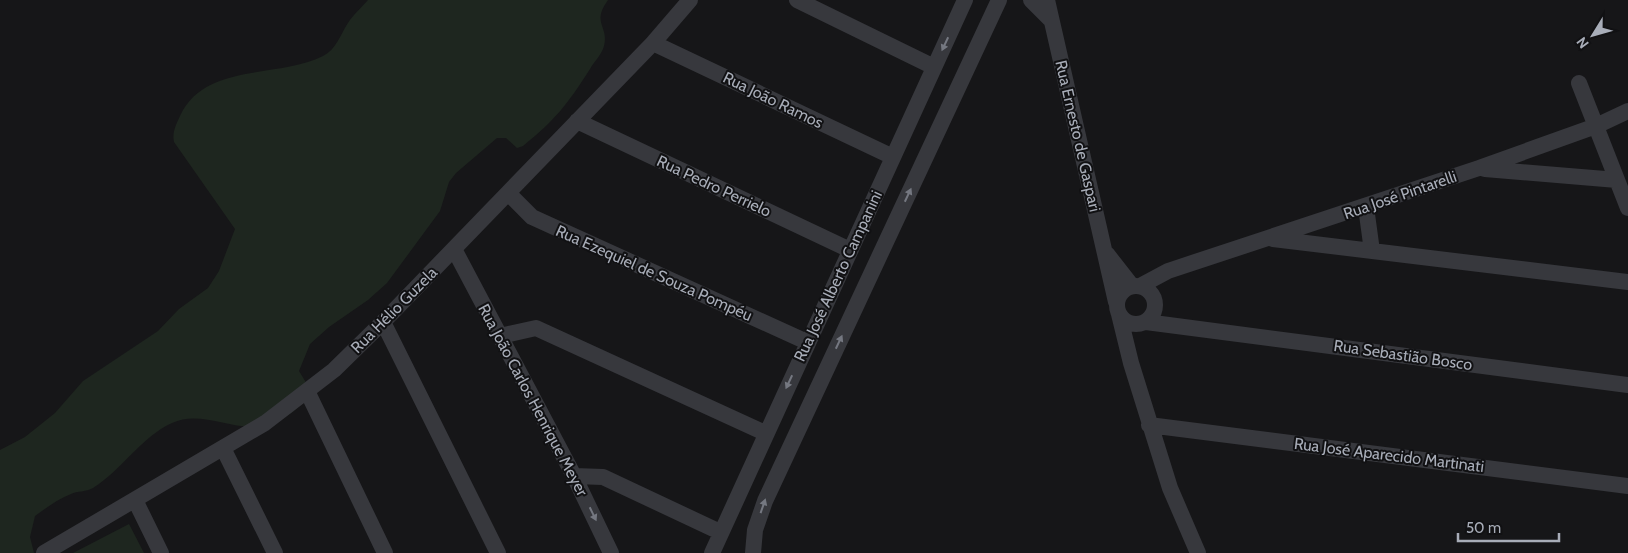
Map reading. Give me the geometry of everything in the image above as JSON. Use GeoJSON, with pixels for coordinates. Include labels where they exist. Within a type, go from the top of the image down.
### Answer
{"type":"FeatureCollection","features":[{"type":"Feature","properties":{"kind":"street","name":"Rua Hélio Guzela"},"geometry":{"type":"LineString","coordinates":[[44,553],[265,423],[334,370],[384,322],[653,43],[690,0]]}},
{"type":"Feature","properties":{"kind":"street"},"geometry":{"type":"LineString","coordinates":[[797,0],[934,67]]}},
{"type":"Feature","properties":{"kind":"street","name":"Rua José Alberto Campanini"},"geometry":{"type":"LineString","coordinates":[[712,553],[765,433],[965,0]]}},
{"type":"Feature","properties":{"kind":"street","name":"Rua José Alberto Campanini"},"geometry":{"type":"LineString","coordinates":[[753,553],[755,530],[765,500],[999,0]]}},
{"type":"Feature","properties":{"kind":"street"},"geometry":{"type":"LineString","coordinates":[[1031,0],[1052,21]]}},
{"type":"Feature","properties":{"kind":"street","name":"Rua Ernesto de Gaspari"},"geometry":{"type":"LineString","coordinates":[[1047,0],[1131,363],[1170,488],[1198,553]]}},
{"type":"Feature","properties":{"kind":"street","name":"Rua João Ramos"},"geometry":{"type":"LineString","coordinates":[[653,43],[893,157]]}},
{"type":"Feature","properties":{"kind":"street"},"geometry":{"type":"LineString","coordinates":[[1579,83],[1628,208]]}},
{"type":"Feature","properties":{"kind":"street","name":"Rua José Pintarelli"},"geometry":{"type":"LineString","coordinates":[[1141,289],[1168,271],[1479,168],[1596,126],[1628,111]]}},
{"type":"Feature","properties":{"kind":"street","name":"Rua Pedro Perrielo"},"geometry":{"type":"LineString","coordinates":[[577,121],[850,250]]}},
{"type":"Feature","properties":{"kind":"street"},"geometry":{"type":"LineString","coordinates":[[1479,168],[1617,180]]}},
{"type":"Feature","properties":{"kind":"street","name":"Rua Ezequiel de Souza Pompéu"},"geometry":{"type":"LineString","coordinates":[[508,193],[532,217],[807,342]]}},
{"type":"Feature","properties":{"kind":"street"},"geometry":{"type":"LineString","coordinates":[[1366,207],[1372,251]]}},
{"type":"Feature","properties":{"kind":"street"},"geometry":{"type":"LineString","coordinates":[[1268,238],[1628,282]]}},
{"type":"Feature","properties":{"kind":"street","name":"Rua João Carlos Henrique Meyer"},"geometry":{"type":"LineString","coordinates":[[454,249],[574,476],[611,553]]}},
{"type":"Feature","properties":{"kind":"street","name":"Rua Ernesto de Gaspari"},"geometry":{"type":"LineString","coordinates":[[1104,251],[1141,289]]}},
{"type":"Feature","properties":{"kind":"street"},"geometry":{"type":"LineString","coordinates":[[1141,289],[1155,304],[1146,320],[1127,322],[1118,308],[1122,292],[1141,289]]}},
{"type":"Feature","properties":{"kind":"street","name":"Rua Ernesto de Gaspari"},"geometry":{"type":"LineString","coordinates":[[1131,363],[1146,320]]}},
{"type":"Feature","properties":{"kind":"street","name":"Rua Sebastião Bosco"},"geometry":{"type":"LineString","coordinates":[[1146,320],[1628,385]]}},
{"type":"Feature","properties":{"kind":"street"},"geometry":{"type":"LineString","coordinates":[[384,322],[498,553]]}},
{"type":"Feature","properties":{"kind":"street"},"geometry":{"type":"LineString","coordinates":[[500,336],[536,328],[765,433]]}},
{"type":"Feature","properties":{"kind":"street"},"geometry":{"type":"LineString","coordinates":[[307,391],[385,553]]}},
{"type":"Feature","properties":{"kind":"street","name":"Rua José Aparecido Martinati"},"geometry":{"type":"LineString","coordinates":[[1149,424],[1628,486]]}},
{"type":"Feature","properties":{"kind":"street"},"geometry":{"type":"LineString","coordinates":[[223,448],[275,553]]}},
{"type":"Feature","properties":{"kind":"street"},"geometry":{"type":"LineString","coordinates":[[574,476],[603,477],[720,532]]}},
{"type":"Feature","properties":{"kind":"street"},"geometry":{"type":"LineString","coordinates":[[135,500],[161,553]]}},
{"type":"Feature","properties":{"kind":"shaded area"},"geometry":{"type":"Polygon","coordinates":[[[368,0],[608,0],[601,14],[605,39],[604,46],[600,55],[567,102],[553,119],[523,146],[517,148],[506,138],[497,138],[456,173],[449,182],[440,211],[387,283],[368,300],[329,327],[310,344],[299,371],[307,390],[304,399],[294,411],[279,420],[251,427],[198,419],[185,419],[172,423],[141,445],[93,488],[66,496],[35,516],[30,537],[34,553],[0,553],[0,450],[25,437],[55,413],[83,381],[158,331],[179,309],[208,288],[219,271],[235,229],[174,142],[176,126],[191,99],[206,87],[224,79],[305,63],[323,56],[335,46],[350,20],[368,0]]]}},
{"type":"Feature","properties":{"kind":"shaded area"},"geometry":{"type":"Polygon","coordinates":[[[129,524],[144,553],[73,553],[129,524]]]}}]}
